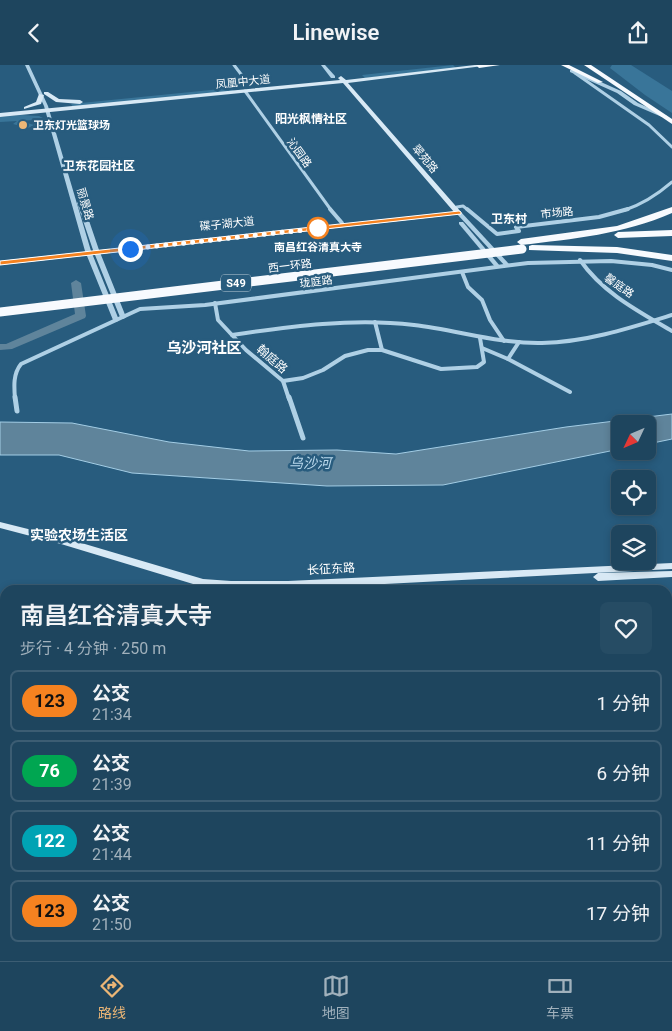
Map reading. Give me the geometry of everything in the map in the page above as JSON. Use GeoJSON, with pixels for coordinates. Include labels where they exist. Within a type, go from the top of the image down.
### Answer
{"type":"FeatureCollection","features":[{"type":"Feature","properties":{"kind":"highway"},"geometry":{"type":"LineString","coordinates":[[479,66],[497,65]]}},
{"type":"Feature","properties":{"kind":"highway"},"geometry":{"type":"LineString","coordinates":[[563,65],[640,100]]}},
{"type":"Feature","properties":{"kind":"highway"},"geometry":{"type":"LineString","coordinates":[[587,65],[672,122]]}},
{"type":"Feature","properties":{"kind":"highway"},"geometry":{"type":"LineString","coordinates":[[598,66],[672,116]]}},
{"type":"Feature","properties":{"kind":"highway"},"geometry":{"type":"LineString","coordinates":[[522,245],[636,224],[672,210]]}},
{"type":"Feature","properties":{"kind":"highway","name":"西一环路"},"geometry":{"type":"LineString","coordinates":[[0,305],[522,245],[672,233]]}},
{"type":"Feature","properties":{"kind":"highway","name":"西一环路"},"geometry":{"type":"LineString","coordinates":[[0,312],[209,287],[522,245],[672,239]]}},
{"type":"Feature","properties":{"kind":"highway"},"geometry":{"type":"LineString","coordinates":[[522,245],[638,252],[672,259]]}},
{"type":"Feature","properties":{"kind":"highway"},"geometry":{"type":"LineString","coordinates":[[0,317],[209,287]]}},
{"type":"Feature","properties":{"kind":"main road","name":"凤凰中大道"},"geometry":{"type":"LineString","coordinates":[[383,75],[452,65]]}},
{"type":"Feature","properties":{"kind":"main road","name":"凤凰中大道"},"geometry":{"type":"LineString","coordinates":[[0,110],[92,107],[338,79],[488,65]]}},
{"type":"Feature","properties":{"kind":"main road","name":"翠苑路"},"geometry":{"type":"LineString","coordinates":[[338,79],[454,212]]}},
{"type":"Feature","properties":{"kind":"main road","name":"凤凰中大道"},"geometry":{"type":"LineString","coordinates":[[0,115],[84,102],[310,82]]}},
{"type":"Feature","properties":{"kind":"main road"},"geometry":{"type":"LineString","coordinates":[[26,108],[39,103],[43,94],[58,101],[84,102]]}},
{"type":"Feature","properties":{"kind":"main road"},"geometry":{"type":"LineString","coordinates":[[9,115],[35,114],[53,119],[65,111],[92,107]]}},
{"type":"Feature","properties":{"kind":"main road","name":"碟子湖大道"},"geometry":{"type":"LineString","coordinates":[[92,252],[454,212]]}},
{"type":"Feature","properties":{"kind":"main road","name":"碟子湖大道"},"geometry":{"type":"LineString","coordinates":[[0,262],[454,212]]}},
{"type":"Feature","properties":{"kind":"main road","name":"长征东路"},"geometry":{"type":"LineString","coordinates":[[0,525],[64,541],[189,580],[230,585],[298,584],[672,567]]}},
{"type":"Feature","properties":{"kind":"main road"},"geometry":{"type":"LineString","coordinates":[[0,532],[58,546],[186,585]]}},
{"type":"Feature","properties":{"kind":"main road","name":"长征东路"},"geometry":{"type":"LineString","coordinates":[[410,585],[672,574]]}},
{"type":"Feature","properties":{"kind":"street","name":"丽景路"},"geometry":{"type":"LineString","coordinates":[[27,65],[43,94]]}},
{"type":"Feature","properties":{"kind":"street","name":"丽景路"},"geometry":{"type":"LineString","coordinates":[[31,65],[53,119],[92,252],[116,320]]}},
{"type":"Feature","properties":{"kind":"street"},"geometry":{"type":"LineString","coordinates":[[234,65],[250,86]]}},
{"type":"Feature","properties":{"kind":"street","name":"翠苑路"},"geometry":{"type":"LineString","coordinates":[[323,65],[338,79]]}},
{"type":"Feature","properties":{"kind":"street","name":"翠苑路"},"geometry":{"type":"LineString","coordinates":[[329,65],[338,79]]}},
{"type":"Feature","properties":{"kind":"street"},"geometry":{"type":"LineString","coordinates":[[563,65],[649,125],[672,147]]}},
{"type":"Feature","properties":{"kind":"street"},"geometry":{"type":"LineString","coordinates":[[572,71],[619,92],[636,104],[664,116]]}},
{"type":"Feature","properties":{"kind":"street","name":"沁园路"},"geometry":{"type":"LineString","coordinates":[[245,91],[336,219],[342,223]]}},
{"type":"Feature","properties":{"kind":"street","name":"市场路"},"geometry":{"type":"LineString","coordinates":[[454,212],[457,207],[464,205],[496,234],[519,231],[516,227],[577,220],[622,211],[652,199],[672,181]]}},
{"type":"Feature","properties":{"kind":"street","name":"翠苑路"},"geometry":{"type":"LineString","coordinates":[[454,212],[507,265]]}},
{"type":"Feature","properties":{"kind":"street","name":"翠苑路"},"geometry":{"type":"LineString","coordinates":[[454,212],[498,267]]}},
{"type":"Feature","properties":{"kind":"street","name":"丽景路"},"geometry":{"type":"LineString","coordinates":[[92,252],[123,317]]}},
{"type":"Feature","properties":{"kind":"street","name":"珑庭路"},"geometry":{"type":"LineString","coordinates":[[17,411],[14,375],[15,369],[21,364],[140,309],[215,303],[507,265],[580,260],[631,261],[672,270]]}},
{"type":"Feature","properties":{"kind":"street","name":"馨庭路"},"geometry":{"type":"LineString","coordinates":[[580,260],[586,271],[602,286],[672,331]]}},
{"type":"Feature","properties":{"kind":"street"},"geometry":{"type":"LineString","coordinates":[[462,272],[468,287],[482,300],[490,320],[504,341]]}},
{"type":"Feature","properties":{"kind":"street","name":"翰庭路"},"geometry":{"type":"LineString","coordinates":[[215,303],[218,320],[283,381],[303,438]]}},
{"type":"Feature","properties":{"kind":"street"},"geometry":{"type":"LineString","coordinates":[[232,335],[318,323],[375,322],[417,325],[504,341],[568,341],[672,314]]}},
{"type":"Feature","properties":{"kind":"street"},"geometry":{"type":"LineString","coordinates":[[375,322],[382,350]]}},
{"type":"Feature","properties":{"kind":"street"},"geometry":{"type":"LineString","coordinates":[[283,381],[314,374],[336,360],[356,352],[382,350],[424,365],[454,369],[480,367],[484,362],[480,337]]}},
{"type":"Feature","properties":{"kind":"street"},"geometry":{"type":"LineString","coordinates":[[508,359],[519,342]]}},
{"type":"Feature","properties":{"kind":"street"},"geometry":{"type":"LineString","coordinates":[[482,348],[508,359],[570,393]]}},
{"type":"Feature","properties":{"kind":"shaded area"},"geometry":{"type":"Polygon","coordinates":[[[453,65],[456,68],[365,78],[362,75],[453,65]]]}},
{"type":"Feature","properties":{"kind":"shaded area"},"geometry":{"type":"Polygon","coordinates":[[[612,65],[631,65],[672,91],[672,113],[610,68],[612,65]]]}},
{"type":"Feature","properties":{"kind":"shaded area"},"geometry":{"type":"Polygon","coordinates":[[[231,88],[234,91],[73,107],[71,104],[231,88]]]}},
{"type":"Feature","properties":{"kind":"shaded area"},"geometry":{"type":"Polygon","coordinates":[[[39,116],[45,119],[21,121],[34,125],[28,128],[13,124],[17,121],[0,122],[0,117],[39,116]]]}},
{"type":"Feature","properties":{"kind":"shaded area"},"geometry":{"type":"Polygon","coordinates":[[[47,120],[51,131],[36,129],[33,121],[47,120]]]}},
{"type":"Feature","properties":{"kind":"water"},"geometry":{"type":"Polygon","coordinates":[[[672,414],[672,439],[656,442],[656,416],[672,414]]]}},
{"type":"Feature","properties":{"kind":"water","name":"乌沙河"},"geometry":{"type":"Polygon","coordinates":[[[611,421],[611,451],[443,485],[327,486],[132,473],[59,455],[0,455],[0,422],[72,423],[169,442],[249,451],[337,450],[396,454],[611,421]]]}},
{"type":"Feature","properties":{"kind":"waterway"},"geometry":{"type":"LineString","coordinates":[[0,347],[8,347],[81,316],[76,283]]}},
{"type":"Feature","properties":{"kind":"bus line","name":"123"},"geometry":{"type":"LineString","coordinates":[[0,263],[459,213]]}},
{"type":"Feature","properties":{"kind":"place","name":"卫东灯光篮球场"},"geometry":{"type":"Point","coordinates":[23,125]}},
{"type":"Feature","properties":{"kind":"place","name":"南昌红谷清真大寺"},"geometry":{"type":"Point","coordinates":[318,228]}},
{"type":"Feature","properties":{"kind":"district","name":"阳光枫情社区"},"geometry":{"type":"Point","coordinates":[311,119]}},
{"type":"Feature","properties":{"kind":"district","name":"卫东花园社区"},"geometry":{"type":"Point","coordinates":[99,166]}},
{"type":"Feature","properties":{"kind":"district","name":"卫东村"},"geometry":{"type":"Point","coordinates":[509,219]}},
{"type":"Feature","properties":{"kind":"district","name":"乌沙河社区"},"geometry":{"type":"Point","coordinates":[204,348]}},
{"type":"Feature","properties":{"kind":"district","name":"实验农场生活区"},"geometry":{"type":"Point","coordinates":[79,535]}},
{"type":"Feature","properties":{"kind":"route"},"geometry":{"type":"LineString","coordinates":[[130,249],[322,228],[318,228]]}}]}
